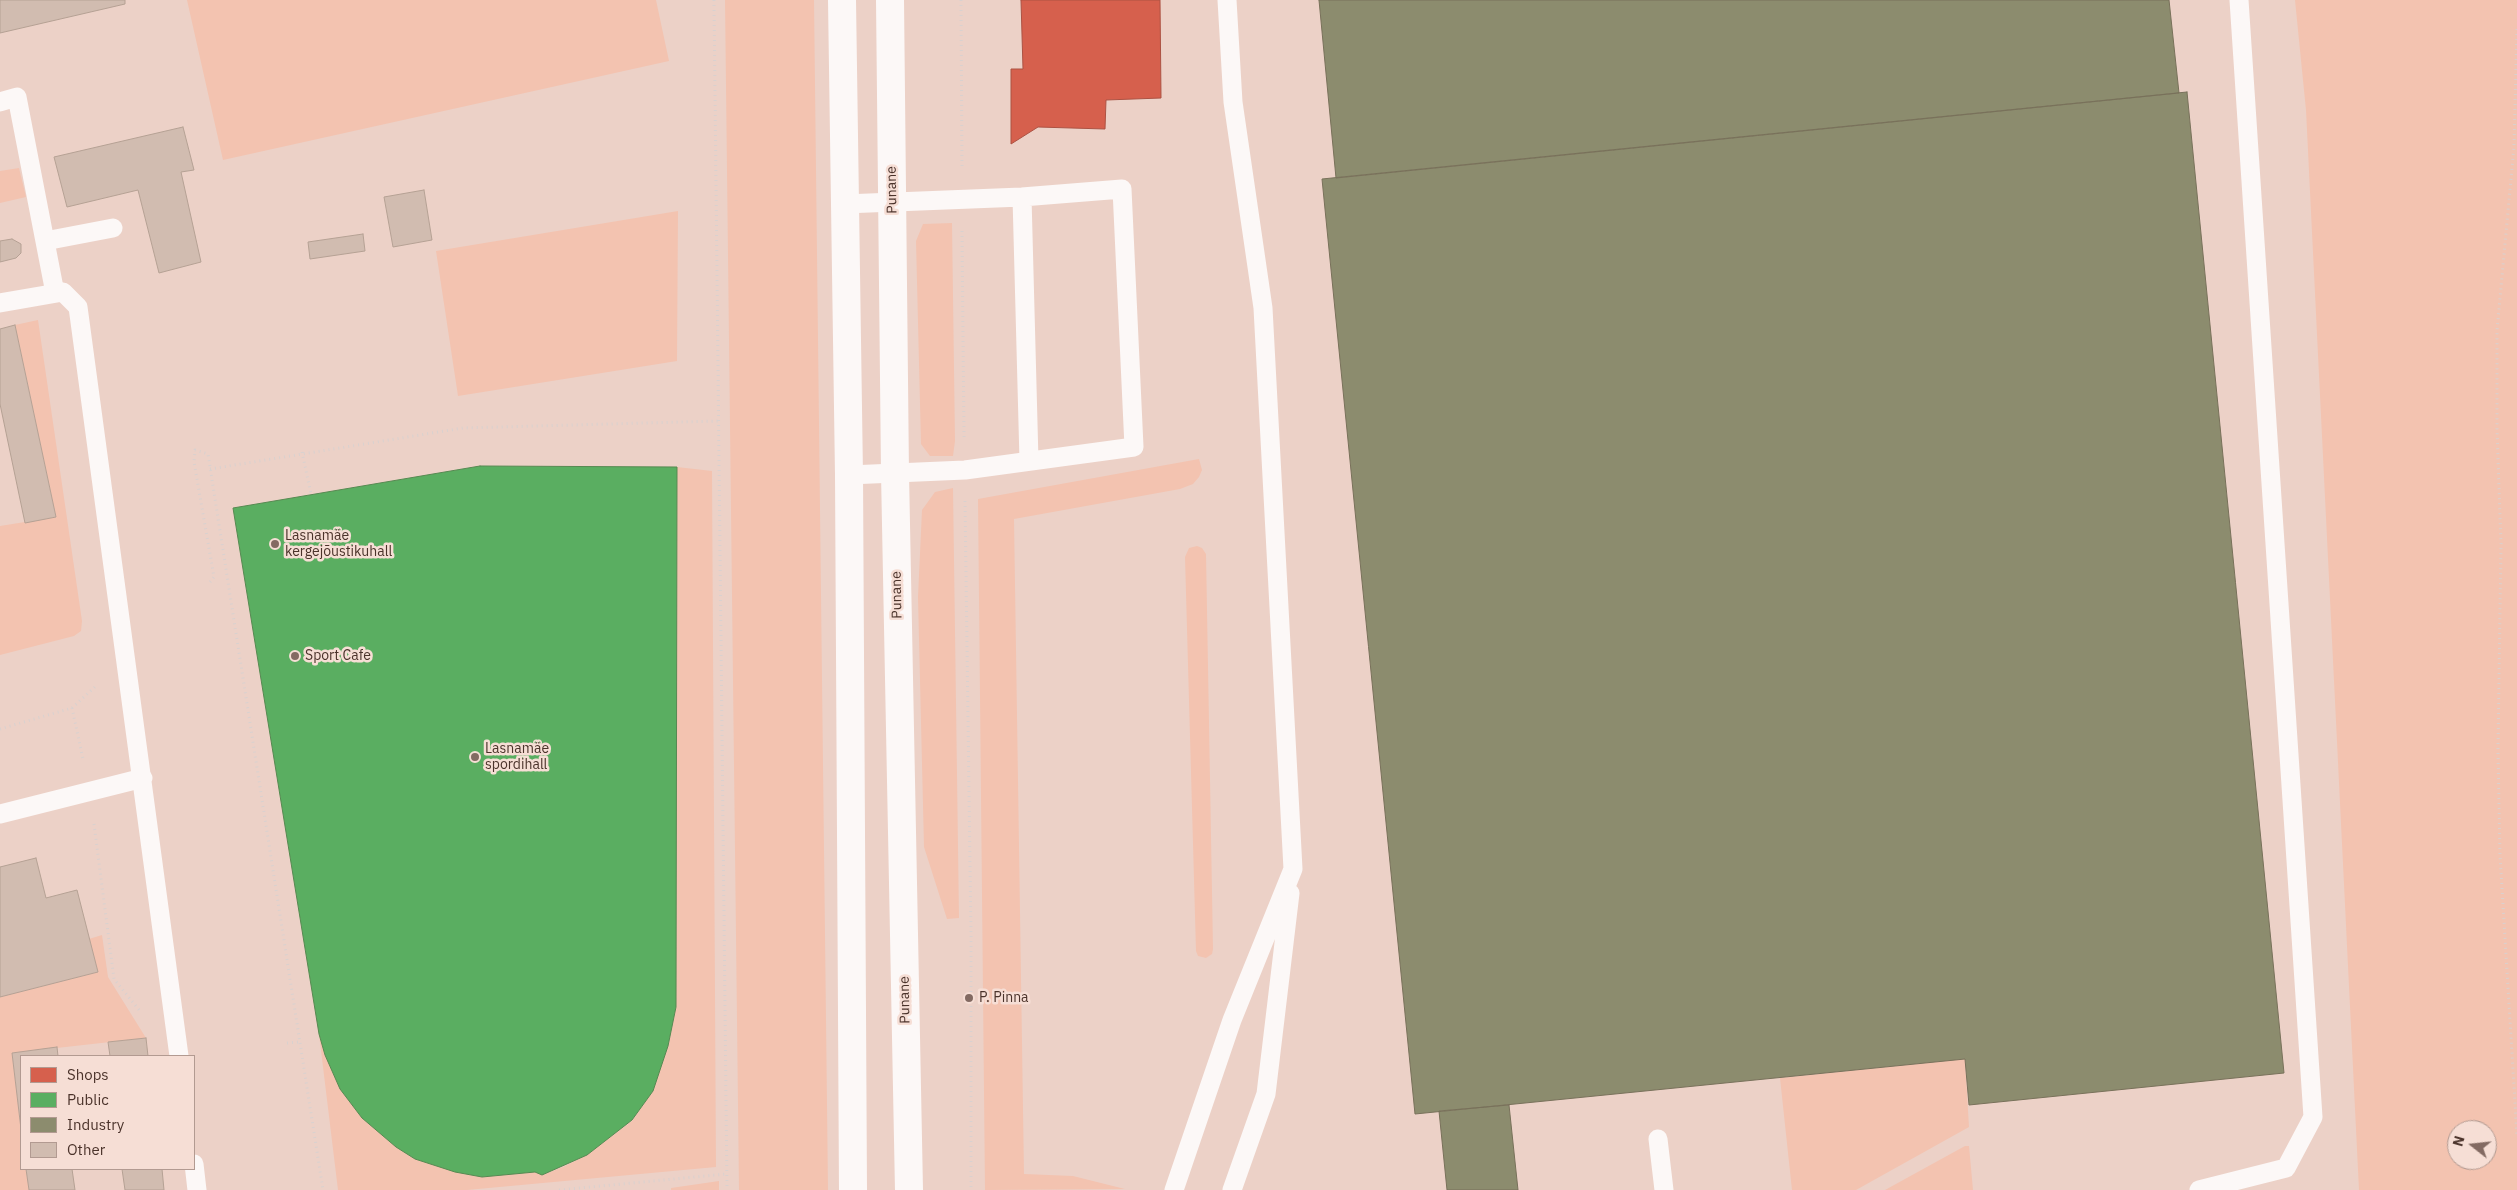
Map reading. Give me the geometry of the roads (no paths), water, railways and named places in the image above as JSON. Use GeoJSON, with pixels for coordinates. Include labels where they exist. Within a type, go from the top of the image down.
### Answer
{"type":"FeatureCollection","features":[{"type":"Feature","properties":{"kind":"main road"},"geometry":{"type":"LineString","coordinates":[[842,0],[849,475],[853,1190]]}},
{"type":"Feature","properties":{"kind":"main road","name":"Punane"},"geometry":{"type":"LineString","coordinates":[[890,0],[895,473],[909,1190]]}},
{"type":"Feature","properties":{"kind":"lane"},"geometry":{"type":"LineString","coordinates":[[1227,0],[1233,102],[1263,308],[1293,869],[1266,1094],[1232,1190]]}},
{"type":"Feature","properties":{"kind":"lane"},"geometry":{"type":"LineString","coordinates":[[2199,1190],[2286,1168],[2312,1118],[2239,0]]}},
{"type":"Feature","properties":{"kind":"lane"},"geometry":{"type":"LineString","coordinates":[[0,102],[17,97],[55,293]]}},
{"type":"Feature","properties":{"kind":"lane"},"geometry":{"type":"LineString","coordinates":[[844,204],[1022,197],[1122,189],[1134,448],[1030,460],[965,470],[849,475]]}},
{"type":"Feature","properties":{"kind":"lane"},"geometry":{"type":"LineString","coordinates":[[1022,197],[1030,460]]}},
{"type":"Feature","properties":{"kind":"lane"},"geometry":{"type":"LineString","coordinates":[[45,241],[113,228]]}},
{"type":"Feature","properties":{"kind":"lane"},"geometry":{"type":"LineString","coordinates":[[0,303],[63,292],[78,307],[180,1055]]}},
{"type":"Feature","properties":{"kind":"lane"},"geometry":{"type":"LineString","coordinates":[[0,814],[142,778]]}},
{"type":"Feature","properties":{"kind":"lane"},"geometry":{"type":"LineString","coordinates":[[1174,1190],[1232,1020],[1293,869]]}},
{"type":"Feature","properties":{"kind":"lane"},"geometry":{"type":"LineString","coordinates":[[1658,1139],[1664,1190]]}},
{"type":"Feature","properties":{"kind":"lane"},"geometry":{"type":"LineString","coordinates":[[195,1170],[197,1190]]}},
{"type":"Feature","properties":{"kind":"place","name":"Lasnamäe kergejõustikuhall"},"geometry":{"type":"Point","coordinates":[275,544]}},
{"type":"Feature","properties":{"kind":"place","name":"Sport Cafe"},"geometry":{"type":"Point","coordinates":[295,656]}},
{"type":"Feature","properties":{"kind":"place","name":"Lasnamäe spordihall"},"geometry":{"type":"Point","coordinates":[475,757]}},
{"type":"Feature","properties":{"kind":"place","name":"P. Pinna"},"geometry":{"type":"Point","coordinates":[969,998]}}]}
